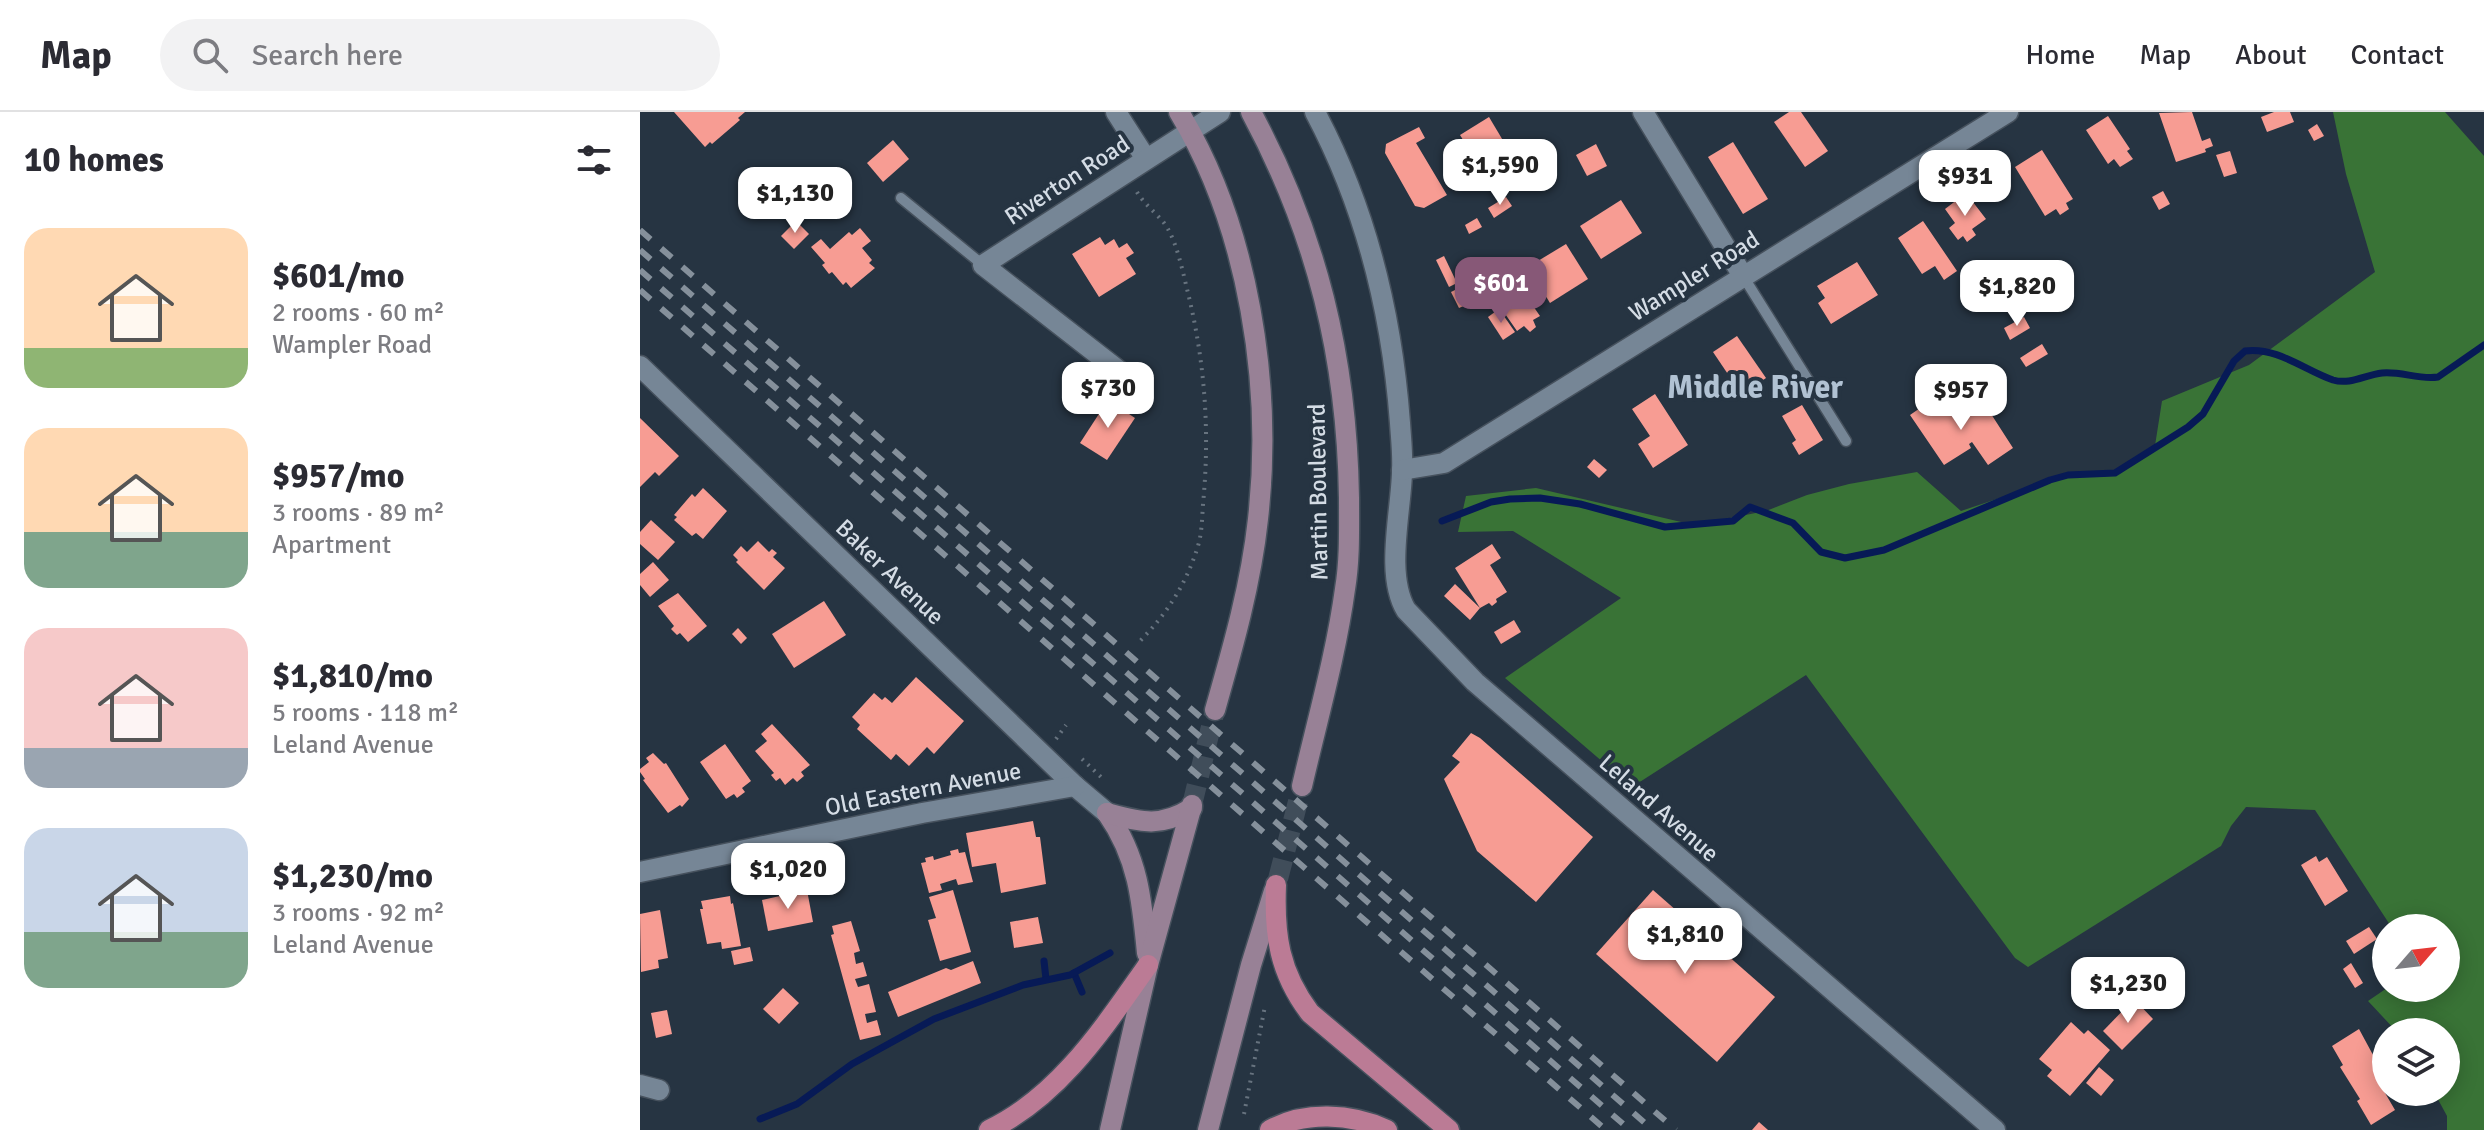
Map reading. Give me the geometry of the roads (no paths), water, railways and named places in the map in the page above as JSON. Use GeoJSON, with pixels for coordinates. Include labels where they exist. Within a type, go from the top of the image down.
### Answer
{"type":"FeatureCollection","features":[{"type":"Feature","properties":{"kind":"main road"},"geometry":{"type":"LineString","coordinates":[[1179,112],[1191,131],[1216,189],[1236,250],[1255,336],[1261,394],[1263,463],[1258,521],[1239,628],[1215,710]]}},
{"type":"Feature","properties":{"kind":"main road","name":"Martin Boulevard"},"geometry":{"type":"LineString","coordinates":[[1251,112],[1289,188],[1308,237],[1325,302],[1346,416],[1349,550],[1345,590],[1302,786]]}},
{"type":"Feature","properties":{"kind":"main road"},"geometry":{"type":"LineString","coordinates":[[1107,813],[1142,821],[1166,821],[1192,806],[1148,965],[1110,1130]]}},
{"type":"Feature","properties":{"kind":"main road"},"geometry":{"type":"LineString","coordinates":[[989,1130],[1033,1104],[1066,1072],[1103,1029],[1148,965],[1142,905],[1132,856],[1107,813]]}},
{"type":"Feature","properties":{"kind":"main road"},"geometry":{"type":"LineString","coordinates":[[1208,1130],[1251,965],[1277,882],[1279,948],[1286,974],[1310,1013],[1449,1130]]}},
{"type":"Feature","properties":{"kind":"main road"},"geometry":{"type":"LineString","coordinates":[[1270,1130],[1307,1117],[1357,1120],[1387,1130]]}},
{"type":"Feature","properties":{"kind":"street"},"geometry":{"type":"LineString","coordinates":[[1116,112],[1146,159]]}},
{"type":"Feature","properties":{"kind":"street","name":"Riverton Road"},"geometry":{"type":"LineString","coordinates":[[983,265],[1220,112]]}},
{"type":"Feature","properties":{"kind":"street","name":"Leland Avenue"},"geometry":{"type":"LineString","coordinates":[[1315,112],[1355,204],[1380,286],[1396,374],[1402,470],[1396,588],[1415,622],[1498,702],[1995,1130]]}},
{"type":"Feature","properties":{"kind":"street"},"geometry":{"type":"LineString","coordinates":[[1643,112],[1743,276]]}},
{"type":"Feature","properties":{"kind":"street","name":"Wampler Road"},"geometry":{"type":"LineString","coordinates":[[1402,470],[1444,463],[2008,112]]}},
{"type":"Feature","properties":{"kind":"street"},"geometry":{"type":"LineString","coordinates":[[983,265],[1141,388]]}},
{"type":"Feature","properties":{"kind":"street","name":"Baker Avenue"},"geometry":{"type":"LineString","coordinates":[[640,366],[1075,786],[1107,813]]}},
{"type":"Feature","properties":{"kind":"street","name":"Old Eastern Avenue"},"geometry":{"type":"LineString","coordinates":[[640,872],[922,813],[1075,786]]}},
{"type":"Feature","properties":{"kind":"lane"},"geometry":{"type":"LineString","coordinates":[[901,198],[983,265]]}},
{"type":"Feature","properties":{"kind":"lane"},"geometry":{"type":"LineString","coordinates":[[1743,276],[1846,441]]}},
{"type":"Feature","properties":{"kind":"waterway"},"geometry":{"type":"LineString","coordinates":[[1442,521],[1491,502],[1510,499],[1540,498],[1580,504],[1665,527],[1733,521],[1750,507],[1793,523],[1821,552],[1845,558],[1884,550],[2050,480],[2068,475],[2115,473],[2188,427],[2203,414],[2234,361],[2245,351],[2269,352],[2333,380],[2345,381],[2382,373],[2438,377],[2484,345]]}},
{"type":"Feature","properties":{"kind":"waterway"},"geometry":{"type":"LineString","coordinates":[[760,1119],[797,1104],[852,1064],[934,1019],[1023,985],[1070,975],[1110,953]]}},
{"type":"Feature","properties":{"kind":"waterway"},"geometry":{"type":"LineString","coordinates":[[1044,961],[1046,979]]}},
{"type":"Feature","properties":{"kind":"waterway"},"geometry":{"type":"LineString","coordinates":[[1074,973],[1082,992]]}},
{"type":"Feature","properties":{"kind":"tunnel"},"geometry":{"type":"LineString","coordinates":[[1192,805],[1215,710]]}},
{"type":"Feature","properties":{"kind":"tunnel"},"geometry":{"type":"LineString","coordinates":[[1278,879],[1302,786]]}},
{"type":"Feature","properties":{"kind":"railway"},"geometry":{"type":"LineString","coordinates":[[640,230],[1676,1130]]}},
{"type":"Feature","properties":{"kind":"railway"},"geometry":{"type":"LineString","coordinates":[[640,250],[1653,1130]]}},
{"type":"Feature","properties":{"kind":"railway"},"geometry":{"type":"LineString","coordinates":[[640,270],[1630,1130]]}},
{"type":"Feature","properties":{"kind":"railway"},"geometry":{"type":"LineString","coordinates":[[640,290],[1606,1130]]}},
{"type":"Feature","properties":{"kind":"district","name":"Middle River"},"geometry":{"type":"Point","coordinates":[1755,387]}}]}
